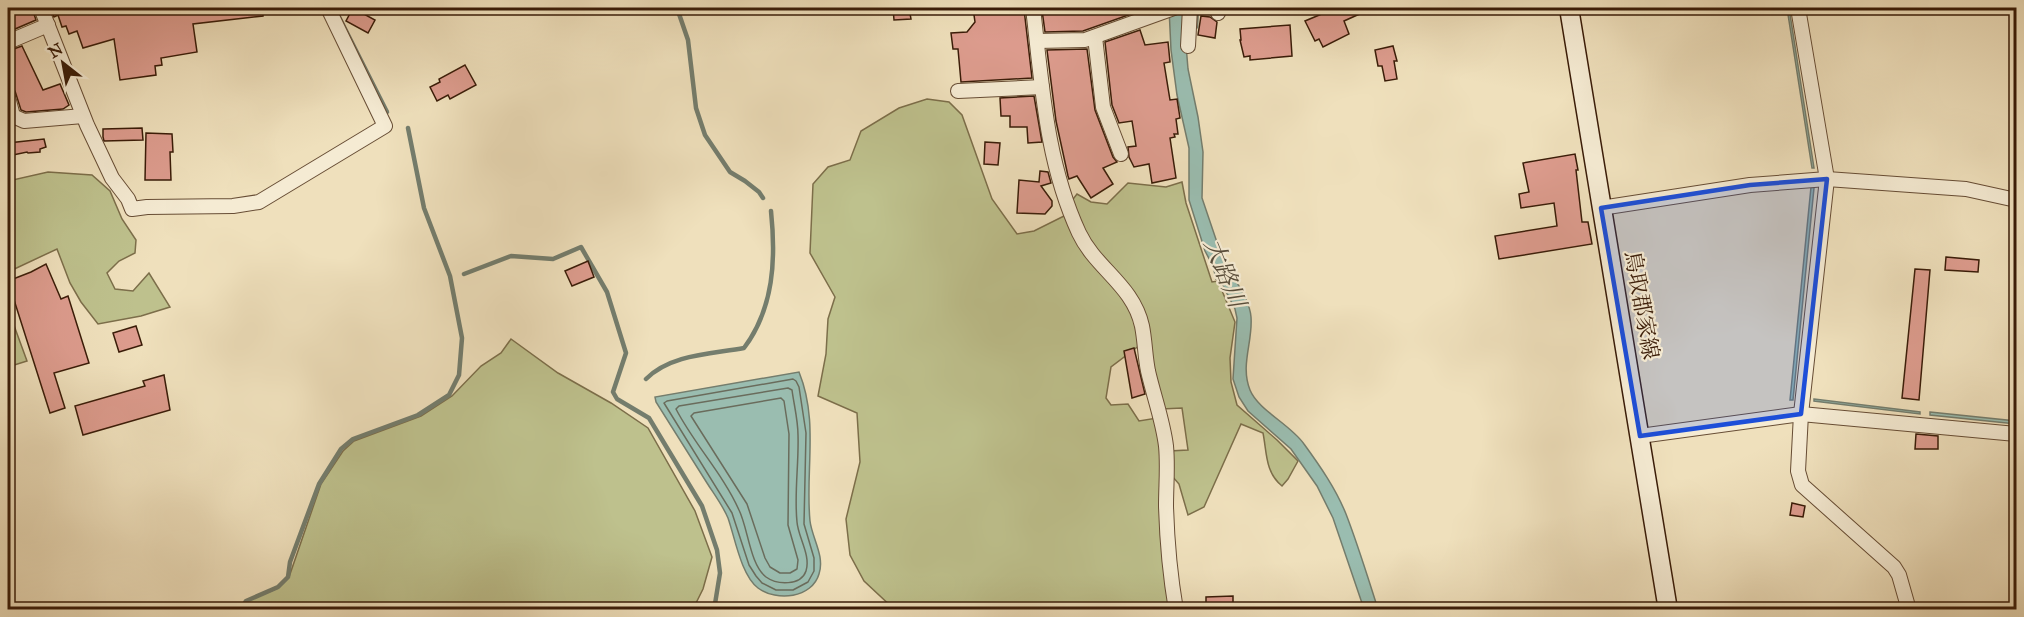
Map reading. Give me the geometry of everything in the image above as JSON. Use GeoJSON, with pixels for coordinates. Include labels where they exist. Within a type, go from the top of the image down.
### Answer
{"type":"FeatureCollection","features":[{"type":"Feature","properties":{"kind":"main road","name":"鳥取郡家線"},"geometry":{"type":"LineString","coordinates":[[1569,8],[1668,609]]}},
{"type":"Feature","properties":{"kind":"street"},"geometry":{"type":"LineString","coordinates":[[41,8],[83,116],[112,178],[128,199],[132,209],[233,206],[259,202],[385,126],[328,8]]}},
{"type":"Feature","properties":{"kind":"street"},"geometry":{"type":"LineString","coordinates":[[1033,8],[1048,137],[1059,182],[1080,236],[1096,259],[1124,288],[1136,307],[1142,326],[1144,354],[1166,445],[1167,535],[1176,609]]}},
{"type":"Feature","properties":{"kind":"street"},"geometry":{"type":"LineString","coordinates":[[1037,41],[1085,40],[1173,8]]}},
{"type":"Feature","properties":{"kind":"street"},"geometry":{"type":"LineString","coordinates":[[1188,46],[1190,8]]}},
{"type":"Feature","properties":{"kind":"street"},"geometry":{"type":"LineString","coordinates":[[1798,8],[1827,179],[1801,414],[1798,471],[1802,485],[1894,567],[1899,575],[1910,609]]}},
{"type":"Feature","properties":{"kind":"street"},"geometry":{"type":"LineString","coordinates":[[8,42],[48,25]]}},
{"type":"Feature","properties":{"kind":"street"},"geometry":{"type":"LineString","coordinates":[[1095,37],[1103,107],[1121,154]]}},
{"type":"Feature","properties":{"kind":"street"},"geometry":{"type":"LineString","coordinates":[[958,91],[1042,87]]}},
{"type":"Feature","properties":{"kind":"street"},"geometry":{"type":"LineString","coordinates":[[8,97],[10,117],[24,121],[83,116]]}},
{"type":"Feature","properties":{"kind":"street"},"geometry":{"type":"LineString","coordinates":[[1601,208],[1750,185],[1827,179],[1966,189],[2016,200]]}},
{"type":"Feature","properties":{"kind":"street"},"geometry":{"type":"LineString","coordinates":[[1640,436],[1801,414],[2016,434]]}},
{"type":"Feature","properties":{"kind":"highlighted area"},"geometry":{"type":"Polygon","coordinates":[[[1827,179],[1801,414],[1640,436],[1601,208],[1750,185],[1827,179]]]}},
{"type":"Feature","properties":{"kind":"green space"},"geometry":{"type":"Polygon","coordinates":[[[927,99],[949,102],[962,115],[992,199],[1017,234],[1034,231],[1068,214],[1128,299],[1140,345],[1111,367],[1106,398],[1111,405],[1128,404],[1139,421],[1157,418],[1172,609],[894,609],[864,581],[850,555],[846,519],[860,462],[857,413],[818,396],[826,354],[828,319],[835,297],[810,253],[813,184],[828,167],[850,160],[861,131],[899,108],[927,99]]]}},
{"type":"Feature","properties":{"kind":"green space"},"geometry":{"type":"Polygon","coordinates":[[[48,172],[92,175],[110,191],[122,219],[136,240],[135,253],[119,261],[107,273],[115,289],[133,291],[149,273],[170,307],[141,316],[98,324],[70,283],[57,249],[8,272],[8,181],[48,172]]]}},
{"type":"Feature","properties":{"kind":"green space"},"geometry":{"type":"Polygon","coordinates":[[[1182,182],[1186,203],[1212,282],[1218,281],[1235,322],[1230,358],[1231,382],[1237,405],[1298,461],[1282,486],[1272,475],[1263,433],[1241,424],[1204,507],[1188,515],[1179,484],[1172,476],[1169,451],[1188,450],[1182,408],[1161,409],[1145,330],[1103,263],[1070,203],[1077,194],[1091,202],[1107,204],[1128,183],[1166,187],[1182,182]]]}},
{"type":"Feature","properties":{"kind":"green space"},"geometry":{"type":"Polygon","coordinates":[[[8,309],[27,361],[8,367],[8,309]]]}},
{"type":"Feature","properties":{"kind":"green space"},"geometry":{"type":"Polygon","coordinates":[[[511,339],[558,373],[611,403],[648,428],[695,511],[712,557],[703,589],[693,609],[242,609],[247,601],[278,588],[289,577],[321,484],[343,451],[354,441],[421,416],[452,396],[481,366],[501,353],[511,339]]]}},
{"type":"Feature","properties":{"kind":"water","name":"大路川"},"geometry":{"type":"Polygon","coordinates":[[[1169,8],[1183,8],[1188,69],[1203,152],[1202,198],[1224,263],[1233,270],[1231,272],[1250,311],[1251,326],[1246,372],[1250,390],[1267,411],[1298,437],[1333,487],[1350,526],[1378,609],[1364,609],[1333,518],[1317,486],[1291,449],[1248,411],[1239,397],[1233,379],[1237,318],[1235,309],[1219,278],[1216,279],[1189,200],[1189,148],[1177,95],[1171,50],[1169,8]]]}},
{"type":"Feature","properties":{"kind":"water"},"geometry":{"type":"Polygon","coordinates":[[[1787,8],[1789,8],[1814,168],[1812,168],[1787,8]]]}},
{"type":"Feature","properties":{"kind":"water"},"geometry":{"type":"Polygon","coordinates":[[[1811,187],[1814,188],[1793,400],[1790,400],[1811,187]]]}},
{"type":"Feature","properties":{"kind":"water"},"geometry":{"type":"Polygon","coordinates":[[[799,372],[805,390],[810,427],[810,521],[820,567],[815,582],[809,588],[802,593],[784,596],[766,592],[752,582],[739,556],[726,514],[655,397],[799,372]]]}},
{"type":"Feature","properties":{"kind":"water"},"geometry":{"type":"Polygon","coordinates":[[[1814,399],[1920,412],[1920,414],[1814,401],[1814,399]]]}},
{"type":"Feature","properties":{"kind":"water"},"geometry":{"type":"Polygon","coordinates":[[[1930,412],[2016,421],[2016,424],[1930,415],[1930,412]]]}},
{"type":"Feature","properties":{"kind":"building"},"geometry":{"type":"Polygon","coordinates":[[[32,8],[36,20],[8,32],[8,10],[32,8]]]}},
{"type":"Feature","properties":{"kind":"building"},"geometry":{"type":"Polygon","coordinates":[[[50,8],[87,8],[90,14],[116,8],[263,8],[263,16],[193,24],[197,52],[161,58],[162,65],[155,66],[156,75],[120,80],[114,39],[83,48],[77,31],[69,34],[66,26],[62,27],[58,15],[54,17],[50,8]]]}},
{"type":"Feature","properties":{"kind":"building"},"geometry":{"type":"Polygon","coordinates":[[[353,8],[375,20],[368,33],[346,21],[353,8]]]}},
{"type":"Feature","properties":{"kind":"building"},"geometry":{"type":"Polygon","coordinates":[[[893,8],[909,8],[911,19],[894,20],[893,8]]]}},
{"type":"Feature","properties":{"kind":"building"},"geometry":{"type":"Polygon","coordinates":[[[973,8],[995,8],[996,13],[1024,9],[1032,78],[961,82],[958,49],[953,49],[951,33],[967,32],[975,22],[973,8]]]}},
{"type":"Feature","properties":{"kind":"building"},"geometry":{"type":"Polygon","coordinates":[[[1052,8],[1133,8],[1134,13],[1083,31],[1045,32],[1042,10],[1052,10],[1052,8]]]}},
{"type":"Feature","properties":{"kind":"building"},"geometry":{"type":"Polygon","coordinates":[[[1336,8],[1373,8],[1344,21],[1349,34],[1323,47],[1319,39],[1315,41],[1305,21],[1336,8]]]}},
{"type":"Feature","properties":{"kind":"building"},"geometry":{"type":"Polygon","coordinates":[[[1201,16],[1210,17],[1217,22],[1215,38],[1198,35],[1201,16]]]}},
{"type":"Feature","properties":{"kind":"building"},"geometry":{"type":"Polygon","coordinates":[[[1290,25],[1292,56],[1250,60],[1250,56],[1244,57],[1240,29],[1290,25]]]}},
{"type":"Feature","properties":{"kind":"building"},"geometry":{"type":"Polygon","coordinates":[[[1140,30],[1145,45],[1168,42],[1170,62],[1164,63],[1170,100],[1177,99],[1180,118],[1176,119],[1178,134],[1170,138],[1176,178],[1152,183],[1149,164],[1134,167],[1129,157],[1128,147],[1136,146],[1132,121],[1119,123],[1112,105],[1105,42],[1140,30]]]}},
{"type":"Feature","properties":{"kind":"building"},"geometry":{"type":"Polygon","coordinates":[[[22,46],[43,90],[60,84],[69,105],[63,109],[26,112],[21,110],[15,91],[8,88],[8,51],[22,46]]]}},
{"type":"Feature","properties":{"kind":"building"},"geometry":{"type":"Polygon","coordinates":[[[1393,46],[1397,61],[1394,61],[1397,79],[1385,81],[1382,66],[1378,66],[1375,50],[1393,46]]]}},
{"type":"Feature","properties":{"kind":"building"},"geometry":{"type":"Polygon","coordinates":[[[1087,49],[1095,110],[1117,162],[1103,168],[1113,184],[1091,198],[1077,176],[1069,179],[1068,176],[1056,121],[1047,50],[1087,49]]]}},
{"type":"Feature","properties":{"kind":"building"},"geometry":{"type":"Polygon","coordinates":[[[465,65],[476,85],[450,99],[448,95],[437,101],[430,87],[440,82],[439,79],[465,65]]]}},
{"type":"Feature","properties":{"kind":"building"},"geometry":{"type":"Polygon","coordinates":[[[1034,96],[1042,142],[1028,143],[1027,127],[1010,127],[1010,116],[1001,116],[1000,98],[1034,96]]]}},
{"type":"Feature","properties":{"kind":"building"},"geometry":{"type":"Polygon","coordinates":[[[142,128],[143,140],[104,141],[103,129],[142,128]]]}},
{"type":"Feature","properties":{"kind":"building"},"geometry":{"type":"Polygon","coordinates":[[[146,133],[172,134],[171,180],[145,180],[146,133]]]}},
{"type":"Feature","properties":{"kind":"building"},"geometry":{"type":"Polygon","coordinates":[[[44,139],[46,147],[40,149],[40,152],[8,156],[8,143],[44,139]]]}},
{"type":"Feature","properties":{"kind":"building"},"geometry":{"type":"Polygon","coordinates":[[[985,142],[1000,143],[998,165],[984,164],[985,142]]]}},
{"type":"Feature","properties":{"kind":"building"},"geometry":{"type":"Polygon","coordinates":[[[1575,154],[1582,222],[1588,222],[1592,244],[1499,259],[1495,236],[1557,226],[1554,203],[1521,208],[1519,194],[1529,192],[1523,163],[1575,154]]]}},
{"type":"Feature","properties":{"kind":"building"},"geometry":{"type":"Polygon","coordinates":[[[1040,171],[1048,172],[1051,183],[1041,186],[1052,201],[1052,206],[1045,214],[1017,213],[1019,180],[1039,182],[1040,171]]]}},
{"type":"Feature","properties":{"kind":"building"},"geometry":{"type":"Polygon","coordinates":[[[1946,257],[1979,260],[1978,272],[1945,270],[1946,257]]]}},
{"type":"Feature","properties":{"kind":"building"},"geometry":{"type":"Polygon","coordinates":[[[588,261],[594,277],[572,286],[565,271],[588,261]]]}},
{"type":"Feature","properties":{"kind":"building"},"geometry":{"type":"Polygon","coordinates":[[[46,264],[61,299],[68,296],[89,363],[54,373],[65,408],[50,413],[8,281],[46,264]]]}},
{"type":"Feature","properties":{"kind":"building"},"geometry":{"type":"Polygon","coordinates":[[[1915,269],[1930,270],[1919,400],[1902,398],[1915,269]]]}},
{"type":"Feature","properties":{"kind":"building"},"geometry":{"type":"Polygon","coordinates":[[[136,326],[142,345],[119,352],[113,333],[136,326]]]}},
{"type":"Feature","properties":{"kind":"building"},"geometry":{"type":"Polygon","coordinates":[[[1134,348],[1145,394],[1132,398],[1124,351],[1134,348]]]}},
{"type":"Feature","properties":{"kind":"building"},"geometry":{"type":"Polygon","coordinates":[[[164,375],[170,410],[83,435],[75,406],[145,386],[143,381],[164,375]]]}},
{"type":"Feature","properties":{"kind":"building"},"geometry":{"type":"Polygon","coordinates":[[[1916,434],[1938,436],[1938,449],[1915,449],[1916,434]]]}},
{"type":"Feature","properties":{"kind":"building"},"geometry":{"type":"Polygon","coordinates":[[[1792,503],[1805,506],[1803,517],[1790,515],[1792,503]]]}},
{"type":"Feature","properties":{"kind":"building"},"geometry":{"type":"Polygon","coordinates":[[[1233,596],[1233,609],[1206,609],[1206,597],[1233,596]]]}},
{"type":"Feature","properties":{"kind":"waterway"},"geometry":{"type":"LineString","coordinates":[[677,8],[688,40],[696,108],[705,135],[730,172],[759,192],[763,198]]}},
{"type":"Feature","properties":{"kind":"waterway"},"geometry":{"type":"LineString","coordinates":[[1196,27],[1197,8]]}},
{"type":"Feature","properties":{"kind":"waterway"},"geometry":{"type":"LineString","coordinates":[[337,13],[387,112]]}},
{"type":"Feature","properties":{"kind":"waterway"},"geometry":{"type":"LineString","coordinates":[[240,610],[246,601],[278,587],[288,577],[290,562],[319,484],[341,449],[353,439],[418,415],[449,395],[459,375],[462,338],[450,276],[424,208],[408,128]]}},
{"type":"Feature","properties":{"kind":"waterway"},"geometry":{"type":"LineString","coordinates":[[646,379],[667,364],[692,356],[744,348],[762,316],[771,282],[773,265],[771,211]]}},
{"type":"Feature","properties":{"kind":"waterway"},"geometry":{"type":"LineString","coordinates":[[464,274],[511,256],[553,259],[581,247],[607,292],[626,353],[613,392],[617,399],[649,418],[702,506],[717,550],[720,573],[714,610]]}}]}
